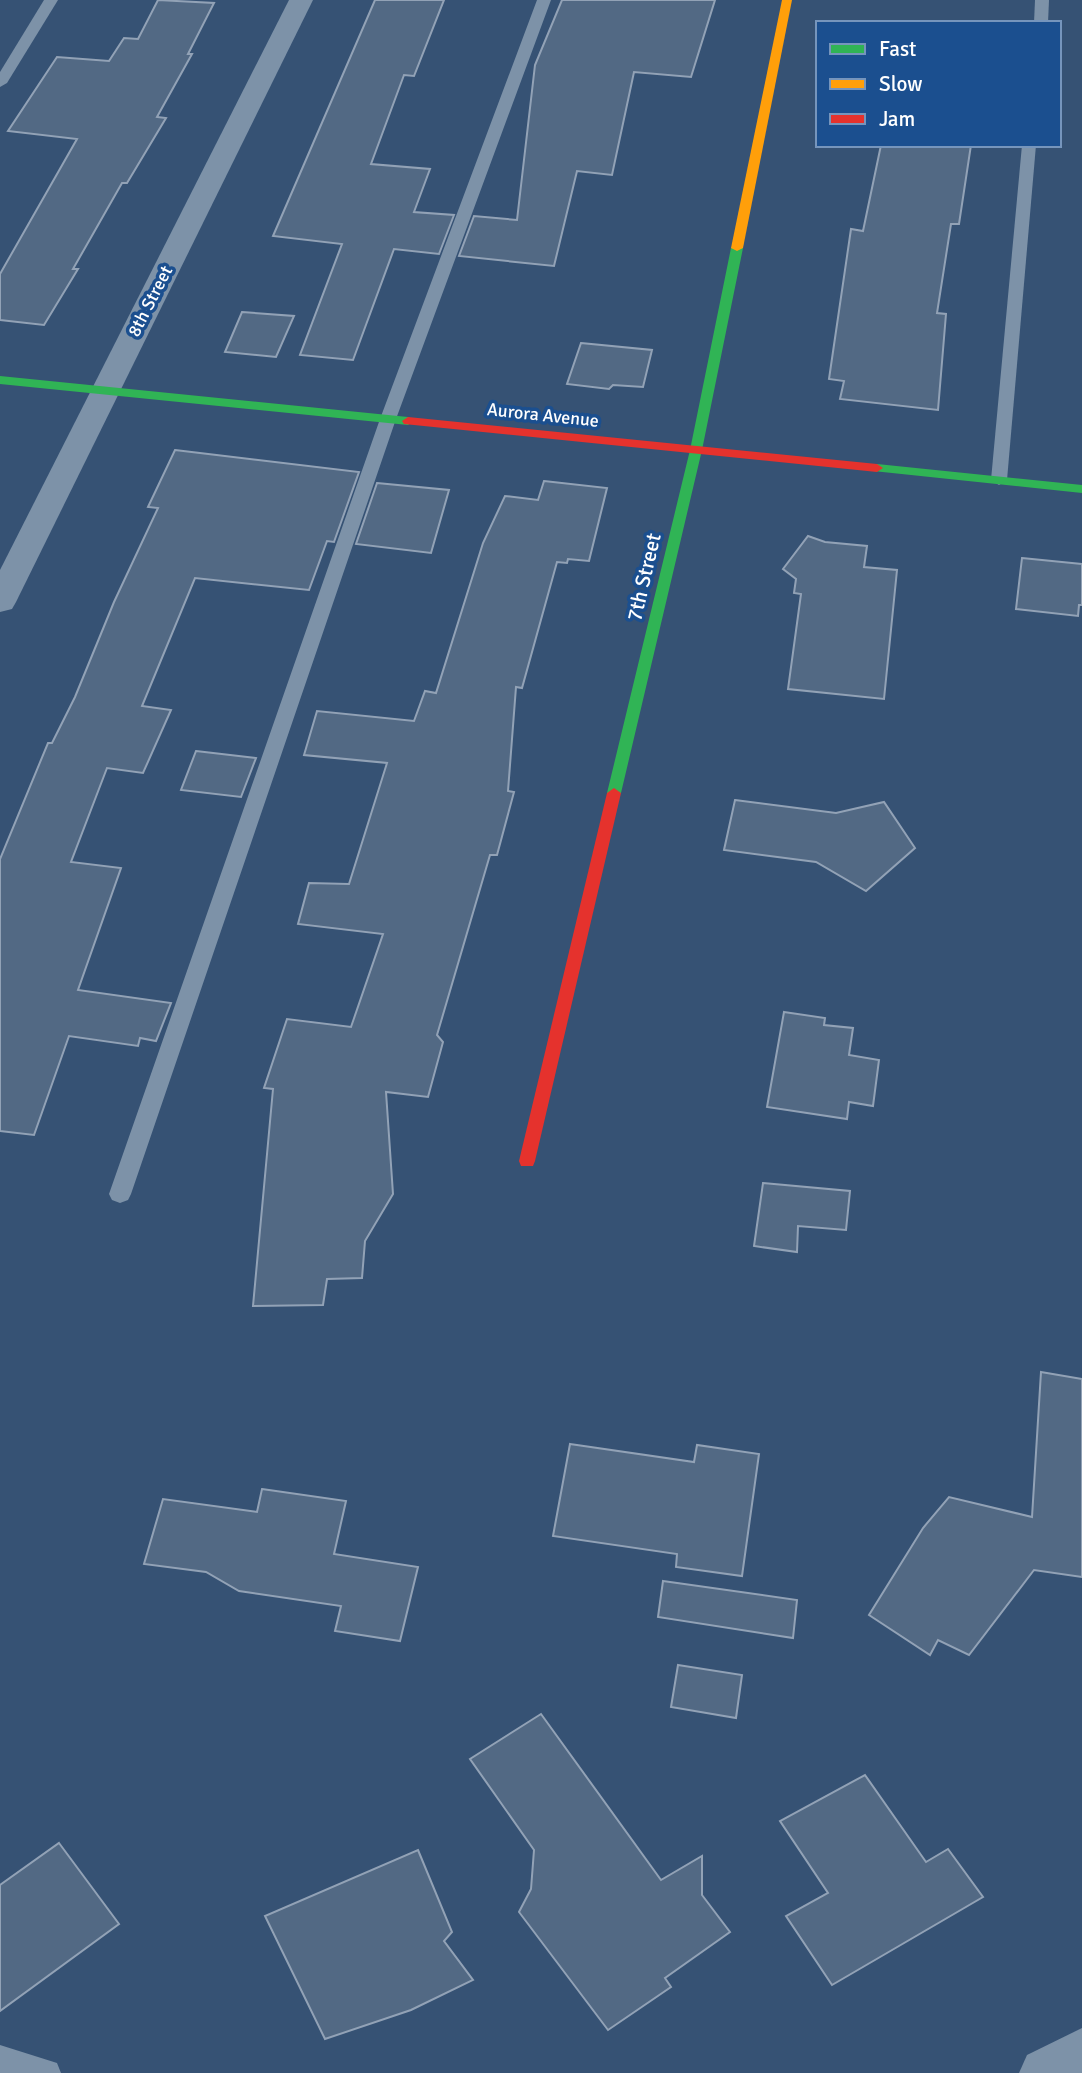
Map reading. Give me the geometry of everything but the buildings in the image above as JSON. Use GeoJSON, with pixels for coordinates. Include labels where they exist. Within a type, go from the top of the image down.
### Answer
{"type":"FeatureCollection","features":[{"type":"Feature","properties":{"kind":"street","name":"8th Street"},"geometry":{"type":"LineString","coordinates":[[0,602],[301,0]]}},
{"type":"Feature","properties":{"kind":"street","name":"7th Street"},"geometry":{"type":"LineString","coordinates":[[527,1161],[696,450],[788,0]]}},
{"type":"Feature","properties":{"kind":"street","name":"Aurora Avenue"},"geometry":{"type":"LineString","coordinates":[[0,380],[1082,489]]}},
{"type":"Feature","properties":{"kind":"street"},"geometry":{"type":"LineString","coordinates":[[1045,2073],[1082,2054]]}},
{"type":"Feature","properties":{"kind":"lane"},"geometry":{"type":"LineString","coordinates":[[0,83],[51,0]]}},
{"type":"Feature","properties":{"kind":"lane"},"geometry":{"type":"LineString","coordinates":[[120,1194],[388,419],[544,0]]}},
{"type":"Feature","properties":{"kind":"lane"},"geometry":{"type":"LineString","coordinates":[[1041,21],[1042,0]]}},
{"type":"Feature","properties":{"kind":"lane"},"geometry":{"type":"LineString","coordinates":[[999,480],[1029,147]]}},
{"type":"Feature","properties":{"kind":"lane"},"geometry":{"type":"LineString","coordinates":[[0,2059],[47,2073]]}},
{"type":"Feature","properties":{"kind":"traffic: fast"},"geometry":{"type":"LineString","coordinates":[[614,793],[696,450],[737,248]]}},
{"type":"Feature","properties":{"kind":"traffic: fast"},"geometry":{"type":"LineString","coordinates":[[0,380],[408,421]]}},
{"type":"Feature","properties":{"kind":"traffic: fast"},"geometry":{"type":"LineString","coordinates":[[877,468],[1082,489]]}},
{"type":"Feature","properties":{"kind":"traffic: slow"},"geometry":{"type":"LineString","coordinates":[[737,248],[787,0]]}},
{"type":"Feature","properties":{"kind":"traffic: jam"},"geometry":{"type":"LineString","coordinates":[[408,421],[877,468]]}},
{"type":"Feature","properties":{"kind":"traffic: jam"},"geometry":{"type":"LineString","coordinates":[[527,1161],[614,793]]}}]}
